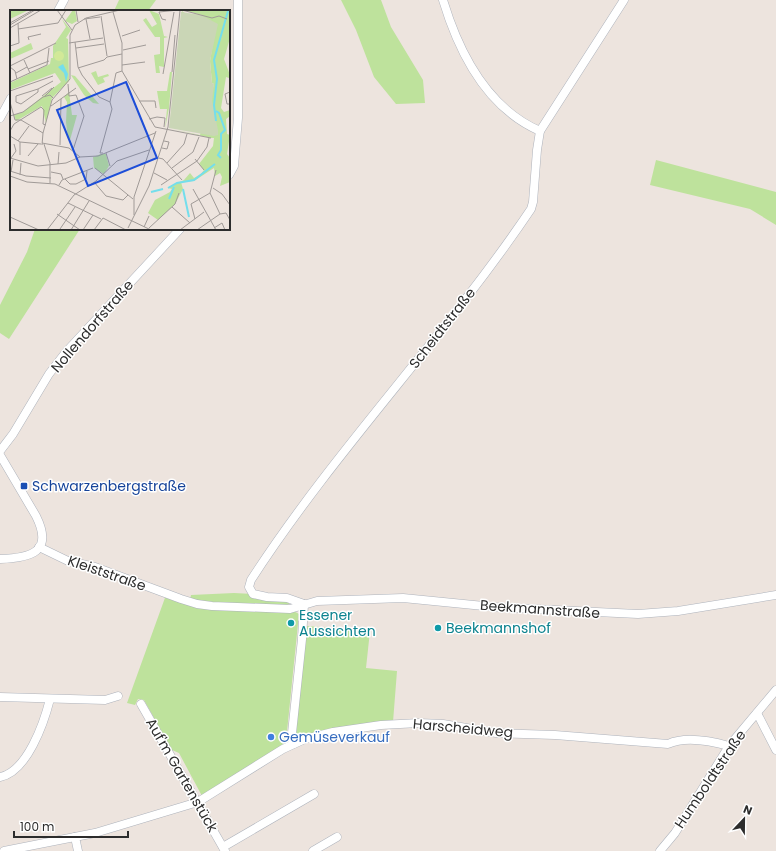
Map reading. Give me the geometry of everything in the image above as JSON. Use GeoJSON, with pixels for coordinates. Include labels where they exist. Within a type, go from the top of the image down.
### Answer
{"type":"FeatureCollection","features":[{"type":"Feature","properties":{"kind":"street"},"geometry":{"type":"LineString","coordinates":[[59,10],[64,0]]}},
{"type":"Feature","properties":{"kind":"street"},"geometry":{"type":"LineString","coordinates":[[230,174],[234,166],[238,118],[238,0]]}},
{"type":"Feature","properties":{"kind":"street"},"geometry":{"type":"LineString","coordinates":[[443,0],[456,37],[476,75],[509,112],[527,125],[540,131]]}},
{"type":"Feature","properties":{"kind":"street","name":"Scheidtstraße"},"geometry":{"type":"LineString","coordinates":[[304,604],[287,598],[267,597],[253,594],[249,587],[251,580],[276,541],[483,275],[531,208],[534,202],[537,150],[540,131],[624,0]]}},
{"type":"Feature","properties":{"kind":"street"},"geometry":{"type":"LineString","coordinates":[[0,118],[10,100]]}},
{"type":"Feature","properties":{"kind":"street","name":"Nollendorfstraße"},"geometry":{"type":"LineString","coordinates":[[0,451],[14,434],[49,374],[66,352],[179,230]]}},
{"type":"Feature","properties":{"kind":"street"},"geometry":{"type":"LineString","coordinates":[[0,455],[41,526],[42,541],[39,547],[28,557],[0,559]]}},
{"type":"Feature","properties":{"kind":"street","name":"Kleiststraße"},"geometry":{"type":"LineString","coordinates":[[39,547],[68,560],[95,567],[177,598]]}},
{"type":"Feature","properties":{"kind":"street","name":"Beekmannstraße"},"geometry":{"type":"LineString","coordinates":[[177,598],[197,604],[212,606],[290,609],[317,601],[403,598],[494,607],[638,614],[678,611],[776,595]]}},
{"type":"Feature","properties":{"kind":"street"},"geometry":{"type":"LineString","coordinates":[[293,744],[292,733],[302,639],[304,604]]}},
{"type":"Feature","properties":{"kind":"street","name":"Humboldtstraße"},"geometry":{"type":"LineString","coordinates":[[660,851],[674,832],[729,746],[776,690]]}},
{"type":"Feature","properties":{"kind":"street"},"geometry":{"type":"LineString","coordinates":[[0,697],[105,700],[118,696]]}},
{"type":"Feature","properties":{"kind":"street"},"geometry":{"type":"LineString","coordinates":[[0,777],[11,773],[20,766],[26,758],[47,713],[50,699]]}},
{"type":"Feature","properties":{"kind":"street","name":"Auf'm Gartenstück"},"geometry":{"type":"LineString","coordinates":[[140,704],[224,849],[314,794]]}},
{"type":"Feature","properties":{"kind":"street"},"geometry":{"type":"LineString","coordinates":[[757,713],[776,750]]}},
{"type":"Feature","properties":{"kind":"street","name":"Harscheidweg"},"geometry":{"type":"LineString","coordinates":[[4,851],[96,833],[198,802],[293,744],[332,732],[381,725],[409,723],[443,724],[496,733],[555,735],[668,744],[675,740],[711,742],[729,746]]}},
{"type":"Feature","properties":{"kind":"street"},"geometry":{"type":"LineString","coordinates":[[75,837],[78,851]]}},
{"type":"Feature","properties":{"kind":"street"},"geometry":{"type":"LineString","coordinates":[[313,851],[337,837]]}},
{"type":"Feature","properties":{"kind":"green space"},"geometry":{"type":"Polygon","coordinates":[[[119,0],[156,0],[149,10],[114,10],[119,0]]]}},
{"type":"Feature","properties":{"kind":"green space"},"geometry":{"type":"Polygon","coordinates":[[[341,0],[381,0],[391,27],[423,80],[425,103],[396,104],[374,77],[356,30],[341,0]]]}},
{"type":"Feature","properties":{"kind":"green space"},"geometry":{"type":"Polygon","coordinates":[[[656,160],[776,192],[776,225],[750,209],[650,185],[656,160]]]}},
{"type":"Feature","properties":{"kind":"green space"},"geometry":{"type":"Polygon","coordinates":[[[35,230],[79,230],[9,339],[0,333],[0,305],[27,252],[35,230]]]}},
{"type":"Feature","properties":{"kind":"green space"},"geometry":{"type":"Polygon","coordinates":[[[234,593],[253,594],[289,602],[289,604],[285,606],[190,601],[191,595],[234,593]]]}},
{"type":"Feature","properties":{"kind":"green space"},"geometry":{"type":"Polygon","coordinates":[[[166,595],[177,599],[290,609],[299,614],[286,741],[281,746],[202,796],[179,753],[172,750],[144,700],[138,699],[135,705],[127,703],[166,595]]]}},
{"type":"Feature","properties":{"kind":"green space"},"geometry":{"type":"Polygon","coordinates":[[[307,626],[370,631],[366,668],[397,671],[393,722],[325,730],[320,733],[299,737],[295,732],[307,626]]]}},
{"type":"Feature","properties":{"kind":"place","name":"Schwarzenbergstraße"},"geometry":{"type":"Point","coordinates":[24,486]}},
{"type":"Feature","properties":{"kind":"place","name":"Essener Aussichten"},"geometry":{"type":"Point","coordinates":[291,623]}},
{"type":"Feature","properties":{"kind":"place","name":"Beekmannshof"},"geometry":{"type":"Point","coordinates":[438,628]}},
{"type":"Feature","properties":{"kind":"place","name":"Gemüseverkauf"},"geometry":{"type":"Point","coordinates":[271,737]}}]}
